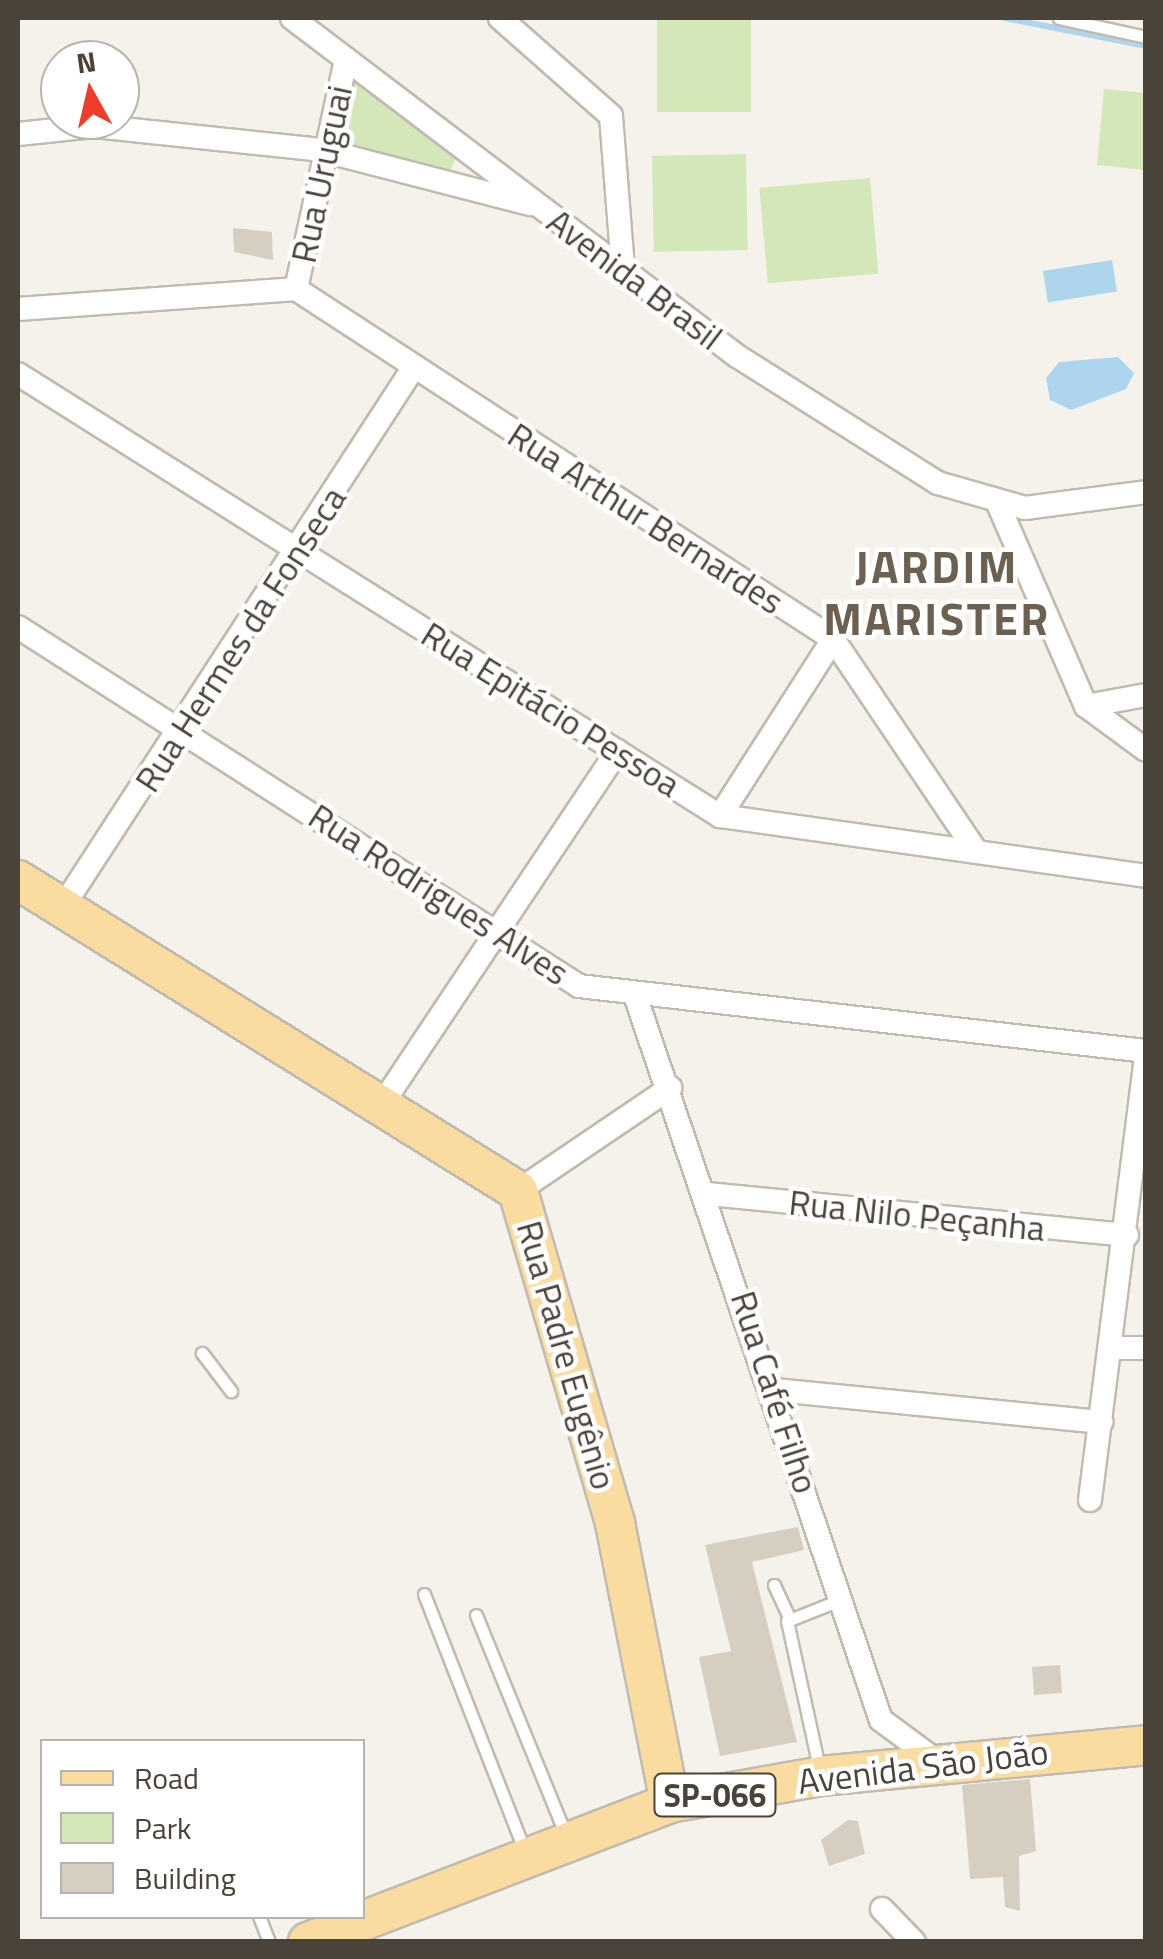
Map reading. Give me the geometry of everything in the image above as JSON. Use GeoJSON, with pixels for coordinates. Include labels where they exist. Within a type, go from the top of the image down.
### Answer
{"type":"FeatureCollection","features":[{"type":"Feature","properties":{"kind":"main road","name":"Rua Padre Eugênio"},"geometry":{"type":"LineString","coordinates":[[18,880],[518,1192],[615,1523],[670,1804]]}},
{"type":"Feature","properties":{"kind":"main road","name":"Avenida São João"},"geometry":{"type":"LineString","coordinates":[[322,1939],[670,1804],[821,1776],[1146,1745]]}},
{"type":"Feature","properties":{"kind":"street","name":"Avenida Brasil"},"geometry":{"type":"LineString","coordinates":[[292,18],[737,356],[922,472],[999,506]]}},
{"type":"Feature","properties":{"kind":"street"},"geometry":{"type":"LineString","coordinates":[[500,18],[610,116],[623,270]]}},
{"type":"Feature","properties":{"kind":"street","name":"Rua Uruguai"},"geometry":{"type":"LineString","coordinates":[[296,289],[322,150],[346,59]]}},
{"type":"Feature","properties":{"kind":"street"},"geometry":{"type":"LineString","coordinates":[[18,134],[94,126],[322,150],[540,206]]}},
{"type":"Feature","properties":{"kind":"street"},"geometry":{"type":"LineString","coordinates":[[18,309],[296,289]]}},
{"type":"Feature","properties":{"kind":"street","name":"Rua Arthur Bernardes"},"geometry":{"type":"LineString","coordinates":[[296,289],[833,639],[976,851]]}},
{"type":"Feature","properties":{"kind":"street","name":"Rua Hermes da Fonseca"},"geometry":{"type":"LineString","coordinates":[[62,908],[299,551],[414,367]]}},
{"type":"Feature","properties":{"kind":"street","name":"Rua Epitácio Pessoa"},"geometry":{"type":"LineString","coordinates":[[18,374],[720,816],[1146,876]]}},
{"type":"Feature","properties":{"kind":"street"},"geometry":{"type":"LineString","coordinates":[[1146,492],[999,506],[1086,706],[1146,750]]}},
{"type":"Feature","properties":{"kind":"street","name":"Rua Rodrigues Alves"},"geometry":{"type":"LineString","coordinates":[[18,627],[496,929],[578,986],[636,998],[1146,1055]]}},
{"type":"Feature","properties":{"kind":"street"},"geometry":{"type":"LineString","coordinates":[[720,816],[833,639]]}},
{"type":"Feature","properties":{"kind":"street"},"geometry":{"type":"LineString","coordinates":[[1086,706],[1146,695]]}},
{"type":"Feature","properties":{"kind":"street"},"geometry":{"type":"LineString","coordinates":[[380,1107],[616,751]]}},
{"type":"Feature","properties":{"kind":"street","name":"Rua Café Filho"},"geometry":{"type":"LineString","coordinates":[[636,998],[776,1390],[880,1720],[938,1762]]}},
{"type":"Feature","properties":{"kind":"street"},"geometry":{"type":"LineString","coordinates":[[1090,1500],[1116,1348],[1146,1055]]}},
{"type":"Feature","properties":{"kind":"street"},"geometry":{"type":"LineString","coordinates":[[518,1192],[670,1088]]}},
{"type":"Feature","properties":{"kind":"street","name":"Rua Nilo Peçanha"},"geometry":{"type":"LineString","coordinates":[[708,1194],[1127,1235]]}},
{"type":"Feature","properties":{"kind":"street"},"geometry":{"type":"LineString","coordinates":[[1116,1348],[1146,1348]]}},
{"type":"Feature","properties":{"kind":"street"},"geometry":{"type":"LineString","coordinates":[[776,1390],[1102,1422]]}},
{"type":"Feature","properties":{"kind":"street"},"geometry":{"type":"LineString","coordinates":[[882,1909],[914,1942]]}},
{"type":"Feature","properties":{"kind":"lane"},"geometry":{"type":"LineString","coordinates":[[1058,18],[1146,37]]}},
{"type":"Feature","properties":{"kind":"lane"},"geometry":{"type":"LineString","coordinates":[[202,1353],[232,1391]]}},
{"type":"Feature","properties":{"kind":"lane"},"geometry":{"type":"LineString","coordinates":[[774,1585],[788,1617],[821,1776]]}},
{"type":"Feature","properties":{"kind":"lane"},"geometry":{"type":"LineString","coordinates":[[424,1594],[528,1858]]}},
{"type":"Feature","properties":{"kind":"lane"},"geometry":{"type":"LineString","coordinates":[[788,1617],[842,1599]]}},
{"type":"Feature","properties":{"kind":"lane"},"geometry":{"type":"LineString","coordinates":[[476,1615],[568,1842]]}},
{"type":"Feature","properties":{"kind":"green space"},"geometry":{"type":"Polygon","coordinates":[[[657,18],[751,18],[751,112],[657,112],[657,18]]]}},
{"type":"Feature","properties":{"kind":"green space"},"geometry":{"type":"Polygon","coordinates":[[[350,76],[456,158],[450,171],[337,141],[350,76]]]}},
{"type":"Feature","properties":{"kind":"green space"},"geometry":{"type":"Polygon","coordinates":[[[1104,89],[1145,93],[1145,170],[1097,165],[1104,89]]]}},
{"type":"Feature","properties":{"kind":"green space"},"geometry":{"type":"Polygon","coordinates":[[[746,154],[748,250],[654,252],[652,156],[746,154]]]}},
{"type":"Feature","properties":{"kind":"green space"},"geometry":{"type":"Polygon","coordinates":[[[870,178],[878,274],[768,283],[759,188],[870,178]]]}},
{"type":"Feature","properties":{"kind":"water"},"geometry":{"type":"Polygon","coordinates":[[[1112,260],[1117,292],[1048,303],[1043,271],[1112,260]]]}},
{"type":"Feature","properties":{"kind":"water"},"geometry":{"type":"Polygon","coordinates":[[[1118,357],[1134,373],[1126,389],[1071,410],[1050,400],[1046,378],[1059,362],[1118,357]]]}},
{"type":"Feature","properties":{"kind":"building"},"geometry":{"type":"Polygon","coordinates":[[[233,228],[272,232],[273,260],[234,252],[233,228]]]}},
{"type":"Feature","properties":{"kind":"building"},"geometry":{"type":"Polygon","coordinates":[[[798,1527],[804,1550],[752,1562],[797,1742],[720,1756],[699,1657],[731,1651],[705,1545],[798,1527]]]}},
{"type":"Feature","properties":{"kind":"building"},"geometry":{"type":"Polygon","coordinates":[[[1060,1665],[1062,1693],[1034,1695],[1032,1667],[1060,1665]]]}},
{"type":"Feature","properties":{"kind":"building"},"geometry":{"type":"Polygon","coordinates":[[[1030,1779],[1036,1851],[1019,1856],[1020,1911],[1005,1907],[1003,1877],[970,1879],[962,1785],[1030,1779]]]}},
{"type":"Feature","properties":{"kind":"building"},"geometry":{"type":"Polygon","coordinates":[[[848,1820],[858,1821],[865,1854],[829,1866],[821,1840],[848,1820]]]}},
{"type":"Feature","properties":{"kind":"waterway"},"geometry":{"type":"LineString","coordinates":[[1005,18],[1146,46]]}},
{"type":"Feature","properties":{"kind":"district","name":"JARDIM MARISTER"},"geometry":{"type":"Point","coordinates":[937,593]}}]}
